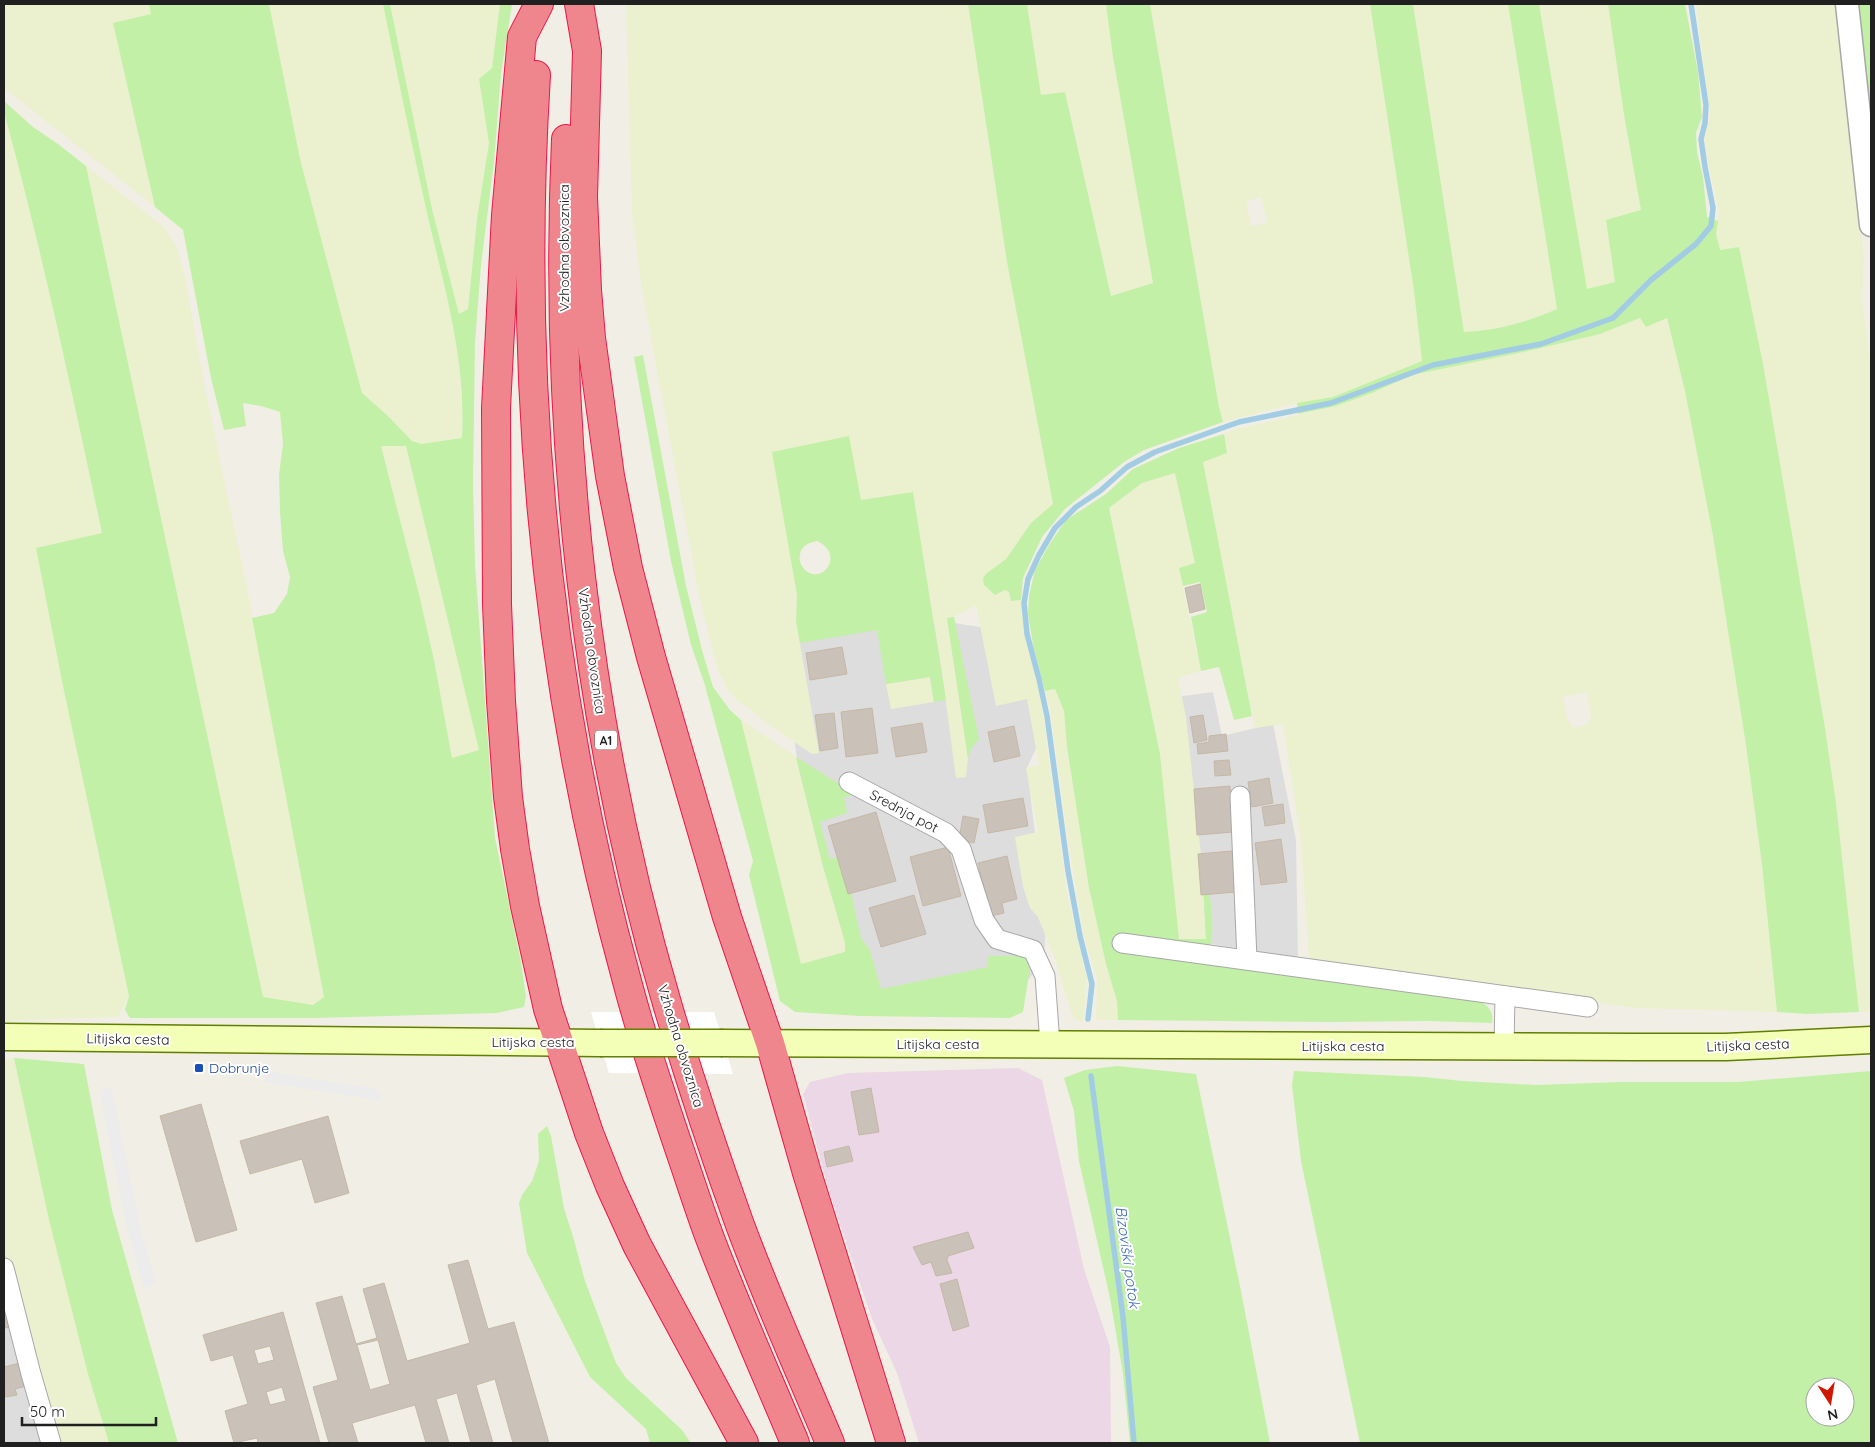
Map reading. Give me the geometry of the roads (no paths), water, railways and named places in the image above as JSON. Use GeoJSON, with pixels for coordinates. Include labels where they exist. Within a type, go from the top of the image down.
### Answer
{"type":"FeatureCollection","features":[{"type":"Feature","properties":{"kind":"highway"},"geometry":{"type":"LineString","coordinates":[[538,4],[522,37],[506,215],[496,408],[501,701],[508,797],[515,849],[545,999],[589,1133],[637,1246],[744,1443]]}},
{"type":"Feature","properties":{"kind":"highway","name":"A1"},"geometry":{"type":"LineString","coordinates":[[542,4],[531,176],[530,320],[533,406],[540,500],[563,690],[600,877],[628,985],[655,1076],[710,1240],[795,1443]]}},
{"type":"Feature","properties":{"kind":"highway"},"geometry":{"type":"LineString","coordinates":[[577,4],[587,51],[583,197],[591,338],[610,476],[628,568],[651,658],[727,917],[770,1043],[807,1173],[890,1443]]}},
{"type":"Feature","properties":{"kind":"highway","name":"Vzhodna obvoznica"},"geometry":{"type":"LineString","coordinates":[[577,4],[568,101],[563,196],[563,291],[571,480],[593,667],[629,853],[651,945],[694,1092],[741,1227],[830,1443]]}},
{"type":"Feature","properties":{"kind":"main road","name":"Litijska cesta"},"geometry":{"type":"LineString","coordinates":[[4,1037],[559,1043],[1726,1047],[1871,1040]]}},
{"type":"Feature","properties":{"kind":"street"},"geometry":{"type":"LineString","coordinates":[[1847,4],[1871,224]]}},
{"type":"Feature","properties":{"kind":"street","name":"Srednja pot"},"geometry":{"type":"LineString","coordinates":[[849,782],[946,833],[961,849],[984,920],[997,939],[1033,950],[1045,976],[1050,1044]]}},
{"type":"Feature","properties":{"kind":"street"},"geometry":{"type":"LineString","coordinates":[[1240,796],[1247,959]]}},
{"type":"Feature","properties":{"kind":"street"},"geometry":{"type":"LineString","coordinates":[[1122,943],[1588,1006]]}},
{"type":"Feature","properties":{"kind":"street"},"geometry":{"type":"LineString","coordinates":[[1504,1046],[1505,996]]}},
{"type":"Feature","properties":{"kind":"street"},"geometry":{"type":"LineString","coordinates":[[4,1268],[30,1374],[50,1443]]}},
{"type":"Feature","properties":{"kind":"waterway"},"geometry":{"type":"LineString","coordinates":[[1088,1019],[1092,984],[1080,936],[1068,871],[1047,716],[1027,634],[1024,603],[1028,579],[1039,555],[1055,528],[1076,507],[1100,491],[1127,467],[1155,452],[1239,422],[1331,403],[1433,365],[1541,344],[1613,318],[1651,280],[1696,244],[1711,226],[1713,208],[1701,139],[1705,123],[1706,105],[1691,4]]}},
{"type":"Feature","properties":{"kind":"waterway","name":"Bizoviški potok"},"geometry":{"type":"LineString","coordinates":[[1091,1076],[1123,1317],[1134,1443]]}},
{"type":"Feature","properties":{"kind":"place","name":"Dobrunje"},"geometry":{"type":"Point","coordinates":[199,1068]}}]}
